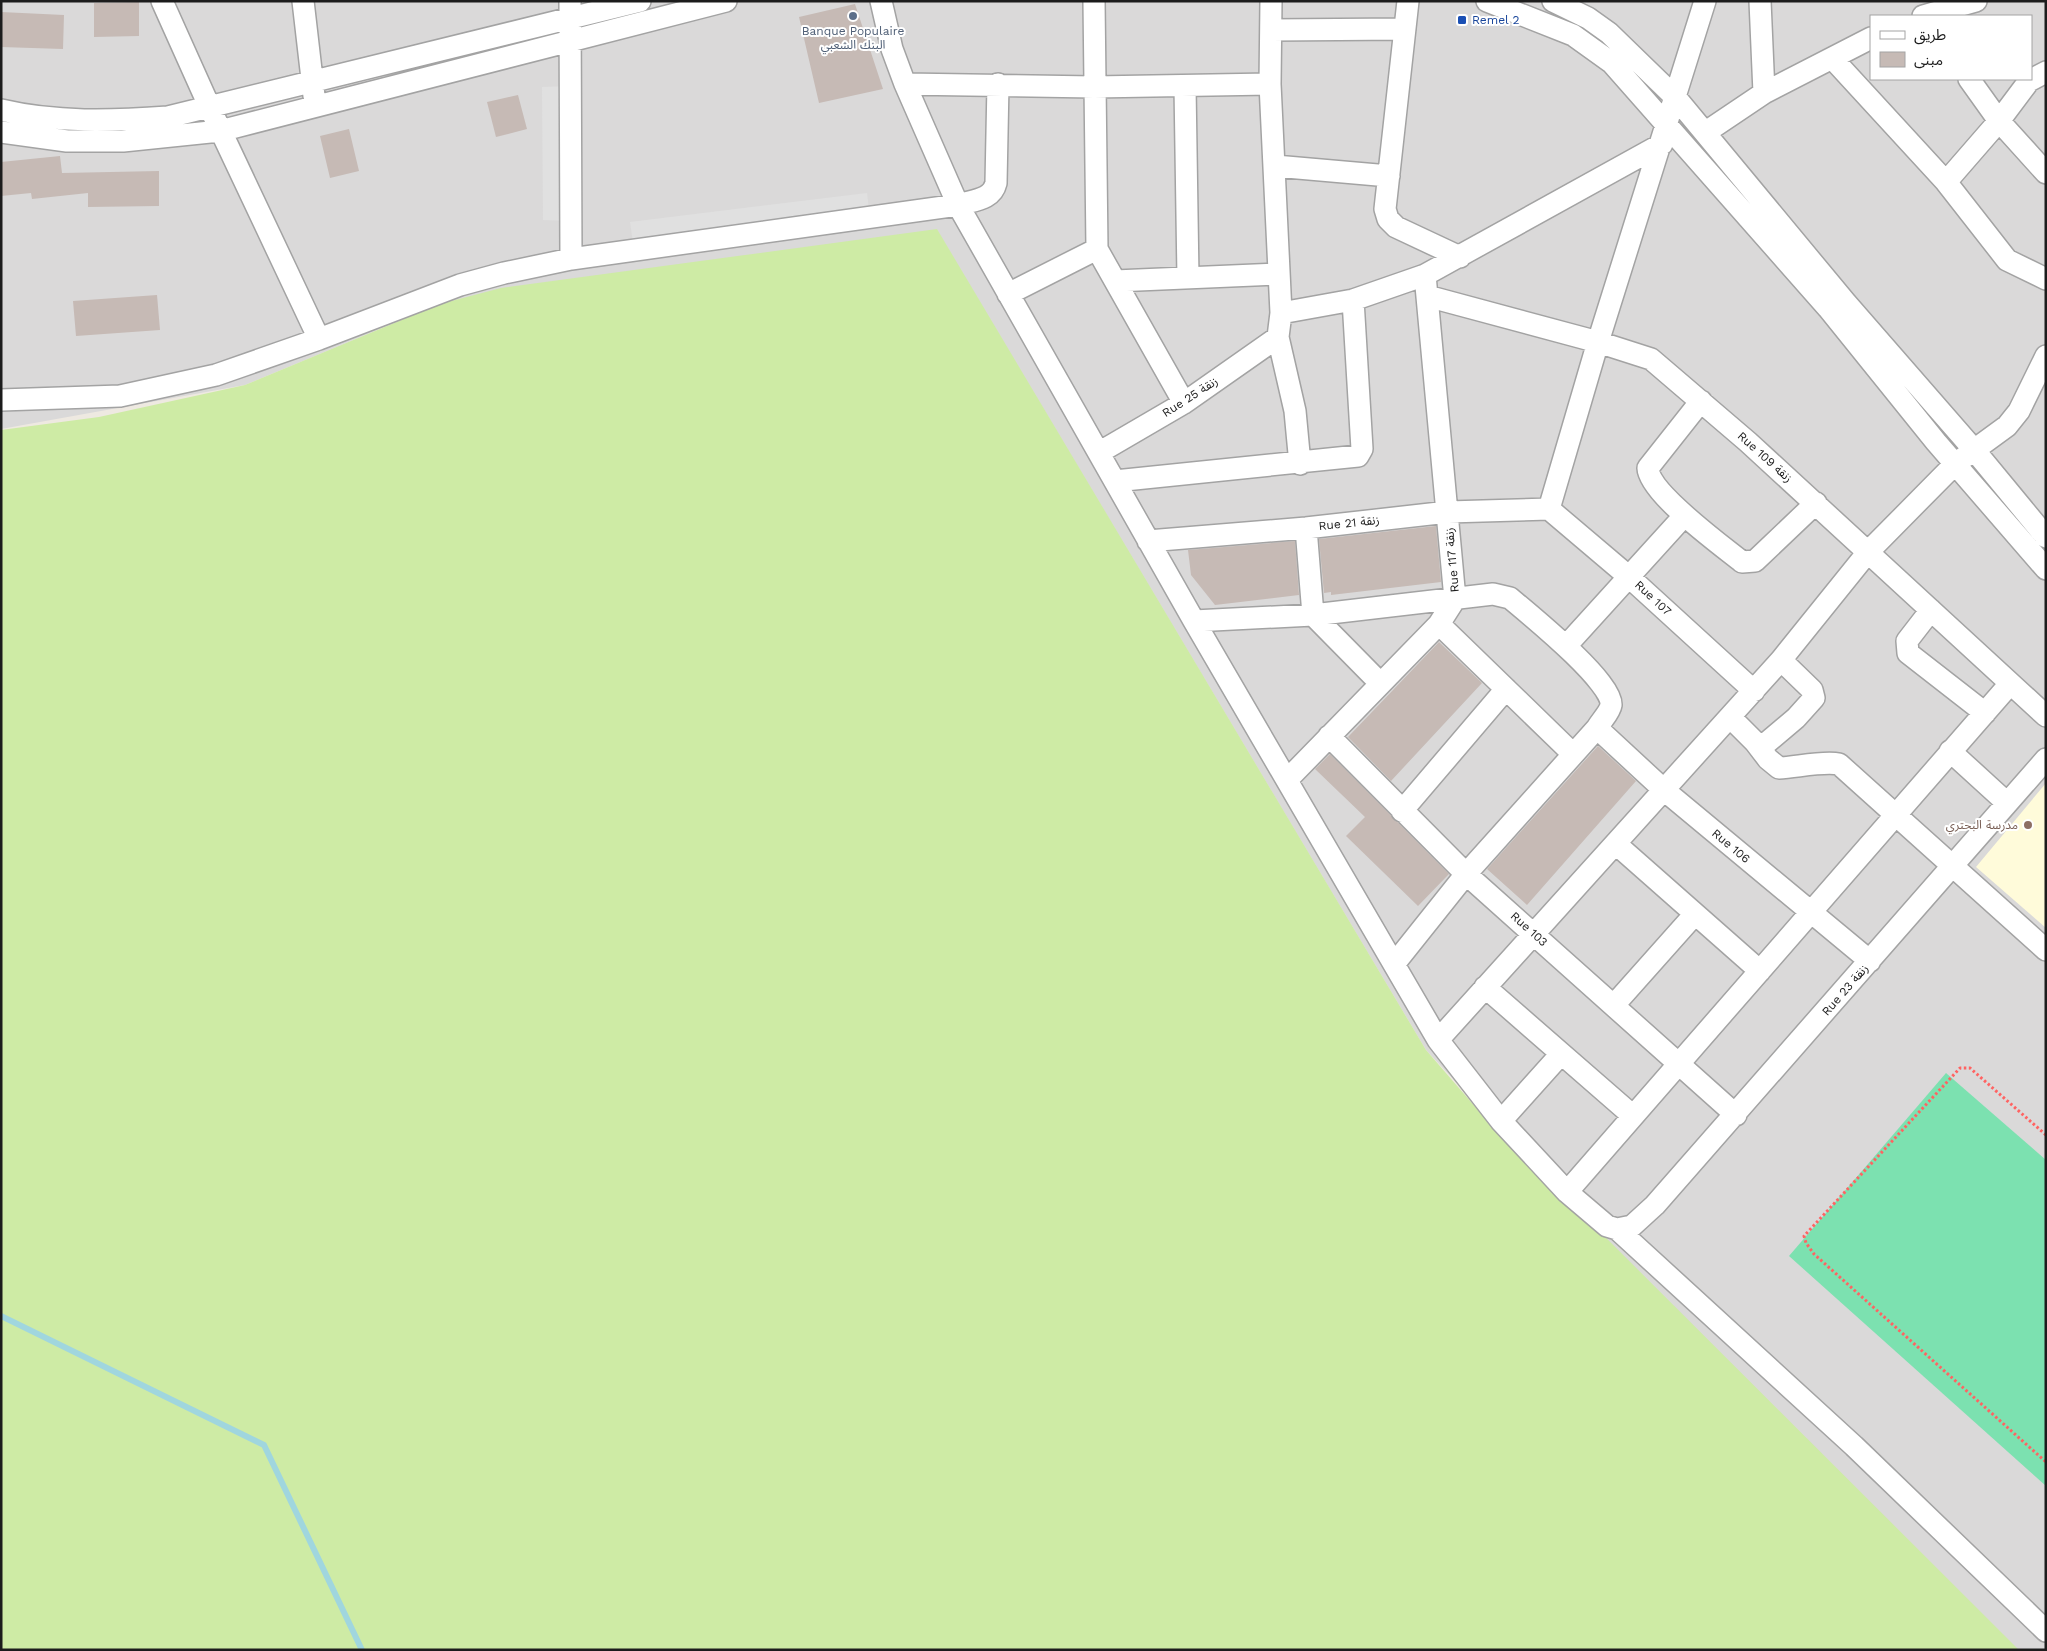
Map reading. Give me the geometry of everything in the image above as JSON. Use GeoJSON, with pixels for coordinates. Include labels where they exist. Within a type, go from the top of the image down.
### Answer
{"type":"FeatureCollection","features":[{"type":"Feature","properties":{"kind":"street"},"geometry":{"type":"LineString","coordinates":[[162,1],[220,131],[319,339]]}},
{"type":"Feature","properties":{"kind":"street"},"geometry":{"type":"LineString","coordinates":[[303,1],[316,106]]}},
{"type":"Feature","properties":{"kind":"street"},"geometry":{"type":"LineString","coordinates":[[1,132],[85,131],[120,121],[168,117],[312,82],[570,10],[640,1]]}},
{"type":"Feature","properties":{"kind":"street"},"geometry":{"type":"LineString","coordinates":[[1,110],[66,120],[85,131],[124,142],[220,131],[726,1]]}},
{"type":"Feature","properties":{"kind":"street"},"geometry":{"type":"LineString","coordinates":[[881,1],[892,49],[905,84],[958,205],[1041,354],[1100,452],[1148,541],[1395,963],[1438,1040],[1502,1121],[1567,1192],[1607,1226],[1617,1229],[1854,1446],[2046,1631]]}},
{"type":"Feature","properties":{"kind":"street"},"geometry":{"type":"LineString","coordinates":[[1094,1],[1096,249],[1184,403]]}},
{"type":"Feature","properties":{"kind":"street"},"geometry":{"type":"LineString","coordinates":[[1272,1],[1270,84],[1281,313],[1278,337],[1295,411],[1300,464]]}},
{"type":"Feature","properties":{"kind":"street"},"geometry":{"type":"LineString","coordinates":[[1408,1],[1385,208],[1392,224],[1460,257]]}},
{"type":"Feature","properties":{"kind":"street"},"geometry":{"type":"LineString","coordinates":[[1487,1],[1573,34],[1612,63],[1664,134],[1828,308],[1955,464],[2046,569]]}},
{"type":"Feature","properties":{"kind":"street"},"geometry":{"type":"LineString","coordinates":[[1553,1],[1588,18],[1609,33],[1637,58],[1676,98],[1846,303],[1975,451],[2046,537]]}},
{"type":"Feature","properties":{"kind":"street"},"geometry":{"type":"LineString","coordinates":[[1549,509],[1598,342],[1705,1]]}},
{"type":"Feature","properties":{"kind":"street"},"geometry":{"type":"LineString","coordinates":[[1760,1],[1764,93]]}},
{"type":"Feature","properties":{"kind":"street"},"geometry":{"type":"LineString","coordinates":[[1927,12],[1976,1]]}},
{"type":"Feature","properties":{"kind":"street"},"geometry":{"type":"LineString","coordinates":[[570,10],[572,259]]}},
{"type":"Feature","properties":{"kind":"street"},"geometry":{"type":"LineString","coordinates":[[1271,30],[1405,29]]}},
{"type":"Feature","properties":{"kind":"street"},"geometry":{"type":"LineString","coordinates":[[1706,132],[1764,93],[1870,39]]}},
{"type":"Feature","properties":{"kind":"street"},"geometry":{"type":"LineString","coordinates":[[1832,58],[1946,182],[2007,260],[2046,279]]}},
{"type":"Feature","properties":{"kind":"street"},"geometry":{"type":"LineString","coordinates":[[2032,79],[2046,72]]}},
{"type":"Feature","properties":{"kind":"street"},"geometry":{"type":"LineString","coordinates":[[1969,80],[1999,121],[2046,173]]}},
{"type":"Feature","properties":{"kind":"street"},"geometry":{"type":"LineString","coordinates":[[1946,182],[1999,121],[2031,80]]}},
{"type":"Feature","properties":{"kind":"street"},"geometry":{"type":"LineString","coordinates":[[905,84],[1094,87],[1270,84]]}},
{"type":"Feature","properties":{"kind":"street"},"geometry":{"type":"LineString","coordinates":[[1,400],[120,396],[216,375],[319,339],[460,285],[572,259],[958,205],[990,196],[994,192],[996,183],[998,84]]}},
{"type":"Feature","properties":{"kind":"street"},"geometry":{"type":"LineString","coordinates":[[1185,86],[1188,278]]}},
{"type":"Feature","properties":{"kind":"street"},"geometry":{"type":"LineString","coordinates":[[1281,313],[1353,300],[1425,275],[1460,257],[1664,134]]}},
{"type":"Feature","properties":{"kind":"street"},"geometry":{"type":"LineString","coordinates":[[1274,166],[1389,176]]}},
{"type":"Feature","properties":{"kind":"street"},"geometry":{"type":"LineString","coordinates":[[1008,294],[1096,249]]}},
{"type":"Feature","properties":{"kind":"street"},"geometry":{"type":"LineString","coordinates":[[1115,281],[1279,274]]}},
{"type":"Feature","properties":{"kind":"street","name":"Rue 117 زنقة"},"geometry":{"type":"LineString","coordinates":[[1287,780],[1439,624],[1455,599],[1425,275]]}},
{"type":"Feature","properties":{"kind":"street","name":"Rue 109 زنقة"},"geometry":{"type":"LineString","coordinates":[[1427,296],[1598,342],[1651,359],[1816,503],[2009,685],[2046,716]]}},
{"type":"Feature","properties":{"kind":"street"},"geometry":{"type":"LineString","coordinates":[[1115,481],[1300,464],[1354,458],[1361,454],[1353,300]]}},
{"type":"Feature","properties":{"kind":"street","name":"Rue 25 زنقة"},"geometry":{"type":"LineString","coordinates":[[1100,452],[1184,403],[1278,337]]}},
{"type":"Feature","properties":{"kind":"street"},"geometry":{"type":"LineString","coordinates":[[1438,1040],[1782,660],[1868,552],[1955,464],[2007,426],[2019,411],[2046,356]]}},
{"type":"Feature","properties":{"kind":"street"},"geometry":{"type":"LineString","coordinates":[[1701,401],[1648,468],[1651,481],[1684,516],[1742,562],[1749,563],[1755,561],[1816,503]]}},
{"type":"Feature","properties":{"kind":"street","name":"Rue 21 زنقة"},"geometry":{"type":"LineString","coordinates":[[1148,541],[1306,528],[1448,512],[1549,509]]}},
{"type":"Feature","properties":{"kind":"street","name":"Rue 107"},"geometry":{"type":"LineString","coordinates":[[1549,509],[1628,576],[1754,691]]}},
{"type":"Feature","properties":{"kind":"street"},"geometry":{"type":"LineString","coordinates":[[1566,646],[1684,516]]}},
{"type":"Feature","properties":{"kind":"street"},"geometry":{"type":"LineString","coordinates":[[1306,528],[1313,615],[1380,684]]}},
{"type":"Feature","properties":{"kind":"street"},"geometry":{"type":"LineString","coordinates":[[1194,621],[1313,615],[1493,594],[1510,598],[1566,646],[1608,693],[1610,709],[1596,728],[1466,874],[1395,963]]}},
{"type":"Feature","properties":{"kind":"street"},"geometry":{"type":"LineString","coordinates":[[1931,610],[1907,641],[1908,652],[1985,713]]}},
{"type":"Feature","properties":{"kind":"street"},"geometry":{"type":"LineString","coordinates":[[1439,624],[1572,754]]}},
{"type":"Feature","properties":{"kind":"street"},"geometry":{"type":"LineString","coordinates":[[1755,742],[1764,745],[1771,742],[1814,698],[1812,690],[1782,660]]}},
{"type":"Feature","properties":{"kind":"street"},"geometry":{"type":"LineString","coordinates":[[1567,1192],[2009,685]]}},
{"type":"Feature","properties":{"kind":"street"},"geometry":{"type":"LineString","coordinates":[[1402,811],[1506,689]]}},
{"type":"Feature","properties":{"kind":"street"},"geometry":{"type":"LineString","coordinates":[[1730,717],[1755,742],[1768,759],[1779,768],[1829,762],[1839,764],[2046,950]]}},
{"type":"Feature","properties":{"kind":"street","name":"Rue 106"},"geometry":{"type":"LineString","coordinates":[[1596,728],[1664,790],[1870,961]]}},
{"type":"Feature","properties":{"kind":"street","name":"Rue 103"},"geometry":{"type":"LineString","coordinates":[[1329,736],[1466,874],[1736,1115]]}},
{"type":"Feature","properties":{"kind":"street"},"geometry":{"type":"LineString","coordinates":[[1950,751],[2007,803]]}},
{"type":"Feature","properties":{"kind":"street","name":"Rue 23 زنقة"},"geometry":{"type":"LineString","coordinates":[[1617,1229],[1632,1226],[1642,1218],[1736,1115],[2046,759]]}},
{"type":"Feature","properties":{"kind":"street"},"geometry":{"type":"LineString","coordinates":[[1616,844],[1760,971]]}},
{"type":"Feature","properties":{"kind":"street"},"geometry":{"type":"LineString","coordinates":[[1614,1005],[1696,914]]}},
{"type":"Feature","properties":{"kind":"street"},"geometry":{"type":"LineString","coordinates":[[1485,988],[1633,1116]]}},
{"type":"Feature","properties":{"kind":"street"},"geometry":{"type":"LineString","coordinates":[[1502,1121],[1562,1054]]}},
{"type":"Feature","properties":{"kind":"path"},"geometry":{"type":"LineString","coordinates":[[2046,1135],[1970,1068],[1960,1068],[1804,1236],[1806,1243],[1814,1254],[2046,1462]]}},
{"type":"Feature","properties":{"kind":"shaded area"},"geometry":{"type":"Polygon","coordinates":[[[1,1],[2046,1],[2046,1650],[2017,1650],[1562,1196],[1426,1050],[937,230],[440,304],[245,385],[1,429],[1,1]]]}},
{"type":"Feature","properties":{"kind":"shaded area"},"geometry":{"type":"Polygon","coordinates":[[[569,86],[571,221],[543,220],[542,87],[569,86]]]}},
{"type":"Feature","properties":{"kind":"shaded area"},"geometry":{"type":"Polygon","coordinates":[[[867,193],[870,218],[634,250],[630,222],[867,193]]]}},
{"type":"Feature","properties":{"kind":"shaded area","name":"مدرسة البحتري"},"geometry":{"type":"Polygon","coordinates":[[[2046,783],[2046,928],[1976,867],[2046,783]]]}},
{"type":"Feature","properties":{"kind":"green space"},"geometry":{"type":"Polygon","coordinates":[[[937,229],[1426,1050],[1491,1125],[2019,1650],[1,1650],[1,430],[99,417],[245,385],[440,304],[501,288],[937,229]]]}},
{"type":"Feature","properties":{"kind":"green space"},"geometry":{"type":"Polygon","coordinates":[[[1946,1073],[2046,1160],[2046,1486],[1789,1256],[1946,1073]]]}},
{"type":"Feature","properties":{"kind":"building"},"geometry":{"type":"Polygon","coordinates":[[[139,2],[139,36],[94,37],[94,3],[139,2]]]}},
{"type":"Feature","properties":{"kind":"building"},"geometry":{"type":"Polygon","coordinates":[[[855,4],[883,89],[819,103],[799,17],[855,4]]]}},
{"type":"Feature","properties":{"kind":"building"},"geometry":{"type":"Polygon","coordinates":[[[1,12],[64,15],[63,49],[1,47],[1,12]]]}},
{"type":"Feature","properties":{"kind":"building"},"geometry":{"type":"Polygon","coordinates":[[[518,95],[527,129],[496,137],[487,102],[518,95]]]}},
{"type":"Feature","properties":{"kind":"building"},"geometry":{"type":"Polygon","coordinates":[[[349,129],[359,171],[330,178],[320,136],[349,129]]]}},
{"type":"Feature","properties":{"kind":"building"},"geometry":{"type":"Polygon","coordinates":[[[60,156],[62,173],[159,171],[159,206],[88,207],[88,193],[32,199],[31,193],[1,196],[1,162],[60,156]]]}},
{"type":"Feature","properties":{"kind":"building"},"geometry":{"type":"Polygon","coordinates":[[[157,295],[160,330],[76,336],[73,301],[157,295]]]}},
{"type":"Feature","properties":{"kind":"building"},"geometry":{"type":"Polygon","coordinates":[[[1436,526],[1441,582],[1331,595],[1331,592],[1324,593],[1319,539],[1436,526]]]}},
{"type":"Feature","properties":{"kind":"building"},"geometry":{"type":"Polygon","coordinates":[[[1295,541],[1299,595],[1215,605],[1191,575],[1188,550],[1295,541]]]}},
{"type":"Feature","properties":{"kind":"building"},"geometry":{"type":"Polygon","coordinates":[[[1439,642],[1482,683],[1391,781],[1348,737],[1439,642]]]}},
{"type":"Feature","properties":{"kind":"building"},"geometry":{"type":"Polygon","coordinates":[[[1598,746],[1636,781],[1527,905],[1487,869],[1598,746]]]}},
{"type":"Feature","properties":{"kind":"building"},"geometry":{"type":"Polygon","coordinates":[[[1330,754],[1449,874],[1418,906],[1346,836],[1365,817],[1315,769],[1330,754]]]}},
{"type":"Feature","properties":{"kind":"waterway"},"geometry":{"type":"LineString","coordinates":[[1,1316],[264,1445],[362,1650]]}},
{"type":"Feature","properties":{"kind":"place","name":"Banque Populaire البنك الشعبي"},"geometry":{"type":"Point","coordinates":[853,16]}},
{"type":"Feature","properties":{"kind":"place","name":"Remel 2"},"geometry":{"type":"Point","coordinates":[1462,20]}},
{"type":"Feature","properties":{"kind":"place","name":"مدرسة البحتري"},"geometry":{"type":"Point","coordinates":[2028,825]}}]}
